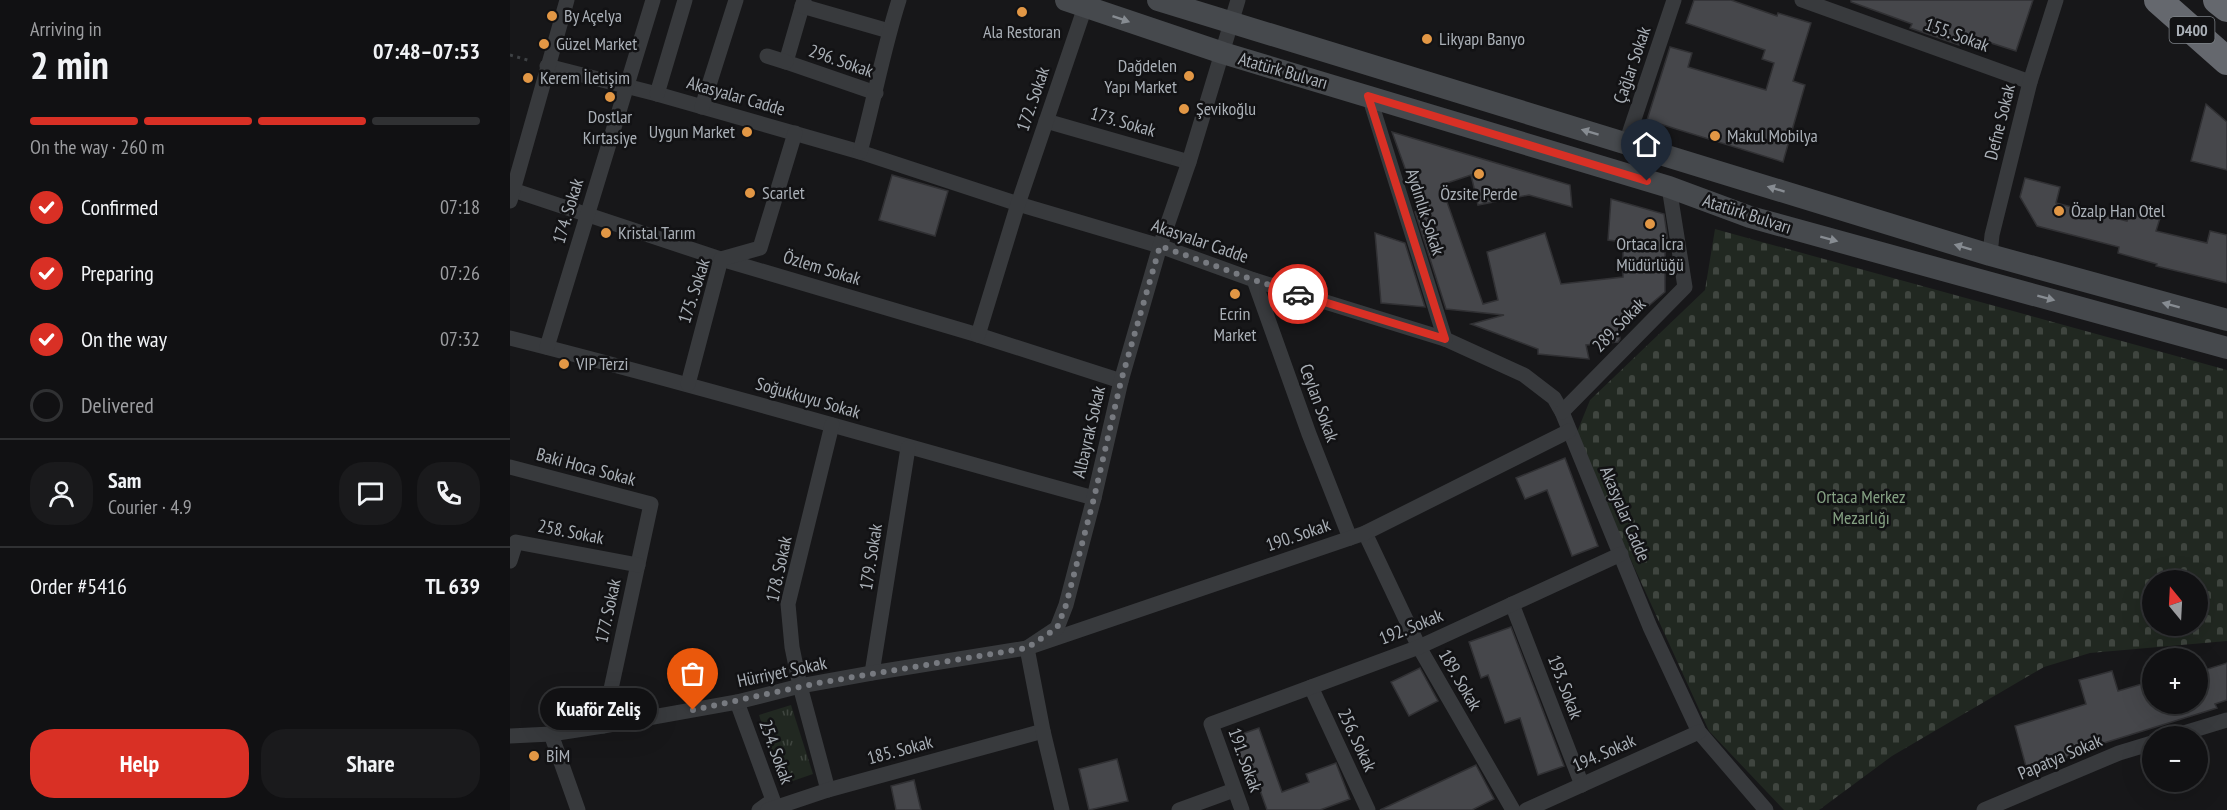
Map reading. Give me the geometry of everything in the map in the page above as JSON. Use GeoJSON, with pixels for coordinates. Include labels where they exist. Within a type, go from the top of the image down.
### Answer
{"type":"FeatureCollection","features":[{"type":"Feature","properties":{"kind":"highway","name":"D400"},"geometry":{"type":"LineString","coordinates":[[2158,0],[2227,61]]}},
{"type":"Feature","properties":{"kind":"highway","name":"D400"},"geometry":{"type":"LineString","coordinates":[[2217,0],[2227,8]]}},
{"type":"Feature","properties":{"kind":"main road","name":"Atatürk Bulvarı"},"geometry":{"type":"LineString","coordinates":[[1158,0],[1990,255],[2227,320]]}},
{"type":"Feature","properties":{"kind":"main road","name":"Atatürk Bulvarı"},"geometry":{"type":"LineString","coordinates":[[1076,3],[1223,53],[1669,188],[1750,217],[2227,348]]}},
{"type":"Feature","properties":{"kind":"street"},"geometry":{"type":"LineString","coordinates":[[512,196],[567,0]]}},
{"type":"Feature","properties":{"kind":"street","name":"174. Sokak"},"geometry":{"type":"LineString","coordinates":[[548,347],[653,0]]}},
{"type":"Feature","properties":{"kind":"street"},"geometry":{"type":"LineString","coordinates":[[657,93],[685,0]]}},
{"type":"Feature","properties":{"kind":"street"},"geometry":{"type":"LineString","coordinates":[[702,106],[736,0]]}},
{"type":"Feature","properties":{"kind":"street"},"geometry":{"type":"LineString","coordinates":[[860,152],[876,93],[889,31],[899,0]]}},
{"type":"Feature","properties":{"kind":"street","name":"Albayrak Sokak"},"geometry":{"type":"LineString","coordinates":[[1027,648],[1057,628],[1066,605],[1121,381],[1160,246],[1189,162],[1238,0]]}},
{"type":"Feature","properties":{"kind":"street","name":"Çağlar Sokak"},"geometry":{"type":"LineString","coordinates":[[1626,143],[1674,0]]}},
{"type":"Feature","properties":{"kind":"street","name":"155. Sokak"},"geometry":{"type":"LineString","coordinates":[[1802,0],[2030,82]]}},
{"type":"Feature","properties":{"kind":"street","name":"Defne Sokak"},"geometry":{"type":"LineString","coordinates":[[1990,255],[1992,235],[2030,82],[2056,0]]}},
{"type":"Feature","properties":{"kind":"street"},"geometry":{"type":"LineString","coordinates":[[803,3],[889,31]]}},
{"type":"Feature","properties":{"kind":"street","name":"296. Sokak"},"geometry":{"type":"LineString","coordinates":[[803,3],[786,62],[876,93]]}},
{"type":"Feature","properties":{"kind":"street","name":"172. Sokak"},"geometry":{"type":"LineString","coordinates":[[978,335],[1046,121],[1076,3]]}},
{"type":"Feature","properties":{"kind":"street"},"geometry":{"type":"LineString","coordinates":[[767,56],[786,62]]}},
{"type":"Feature","properties":{"kind":"street","name":"Akasyalar Cadde"},"geometry":{"type":"LineString","coordinates":[[548,66],[657,93],[860,152],[1018,204],[1160,246],[1254,280],[1445,339],[1524,375],[1554,398],[1562,412],[1650,627],[1699,732],[1766,810]]}},
{"type":"Feature","properties":{"kind":"street","name":"Aydınlık Sokak"},"geometry":{"type":"LineString","coordinates":[[1368,96],[1445,339]]}},
{"type":"Feature","properties":{"kind":"street","name":"173. Sokak"},"geometry":{"type":"LineString","coordinates":[[1046,121],[1189,162]]}},
{"type":"Feature","properties":{"kind":"street","name":"175. Sokak"},"geometry":{"type":"LineString","coordinates":[[687,384],[721,259],[760,248],[795,133]]}},
{"type":"Feature","properties":{"kind":"street","name":"289. Sokak"},"geometry":{"type":"LineString","coordinates":[[1562,412],[1685,286],[1669,188]]}},
{"type":"Feature","properties":{"kind":"street","name":"Özlem Sokak"},"geometry":{"type":"LineString","coordinates":[[512,196],[588,214],[721,259],[978,335],[1121,381]]}},
{"type":"Feature","properties":{"kind":"street","name":"Ceylan Sokak"},"geometry":{"type":"LineString","coordinates":[[1254,280],[1309,434],[1350,538]]}},
{"type":"Feature","properties":{"kind":"street","name":"Soğukkuyu Sokak"},"geometry":{"type":"LineString","coordinates":[[510,338],[687,384],[908,448],[1094,498]]}},
{"type":"Feature","properties":{"kind":"street","name":"178. Sokak"},"geometry":{"type":"LineString","coordinates":[[828,790],[800,686],[792,647],[788,604],[832,425]]}},
{"type":"Feature","properties":{"kind":"street","name":"190. Sokak"},"geometry":{"type":"LineString","coordinates":[[1027,648],[1365,533],[1569,431]]}},
{"type":"Feature","properties":{"kind":"street","name":"179. Sokak"},"geometry":{"type":"LineString","coordinates":[[872,673],[908,448]]}},
{"type":"Feature","properties":{"kind":"street","name":"Baki Hoca Sokak"},"geometry":{"type":"LineString","coordinates":[[510,467],[651,504]]}},
{"type":"Feature","properties":{"kind":"street","name":"177. Sokak"},"geometry":{"type":"LineString","coordinates":[[603,726],[651,504]]}},
{"type":"Feature","properties":{"kind":"street","name":"189. Sokak"},"geometry":{"type":"LineString","coordinates":[[1365,533],[1419,647],[1513,810]]}},
{"type":"Feature","properties":{"kind":"street","name":"258. Sokak"},"geometry":{"type":"LineString","coordinates":[[510,561],[516,542],[638,565]]}},
{"type":"Feature","properties":{"kind":"street","name":"192. Sokak"},"geometry":{"type":"LineString","coordinates":[[1211,724],[1419,647],[1622,554]]}},
{"type":"Feature","properties":{"kind":"street","name":"193. Sokak"},"geometry":{"type":"LineString","coordinates":[[1512,604],[1582,785]]}},
{"type":"Feature","properties":{"kind":"street"},"geometry":{"type":"LineString","coordinates":[[1027,648],[1043,732],[1062,810]]}},
{"type":"Feature","properties":{"kind":"street","name":"Hürriyet Sokak"},"geometry":{"type":"LineString","coordinates":[[510,736],[551,734],[603,726],[737,702],[800,686],[1027,648]]}},
{"type":"Feature","properties":{"kind":"street","name":"256. Sokak"},"geometry":{"type":"LineString","coordinates":[[1311,687],[1368,810]]}},
{"type":"Feature","properties":{"kind":"street","name":"254. Sokak"},"geometry":{"type":"LineString","coordinates":[[737,702],[773,800],[759,810]]}},
{"type":"Feature","properties":{"kind":"street"},"geometry":{"type":"LineString","coordinates":[[2207,726],[2227,720]]}},
{"type":"Feature","properties":{"kind":"street","name":"191. Sokak"},"geometry":{"type":"LineString","coordinates":[[1211,724],[1242,810]]}},
{"type":"Feature","properties":{"kind":"street","name":"185. Sokak"},"geometry":{"type":"LineString","coordinates":[[768,810],[828,790],[1043,732]]}},
{"type":"Feature","properties":{"kind":"street","name":"194. Sokak"},"geometry":{"type":"LineString","coordinates":[[1526,810],[1699,732]]}},
{"type":"Feature","properties":{"kind":"street"},"geometry":{"type":"LineString","coordinates":[[551,734],[578,810]]}},
{"type":"Feature","properties":{"kind":"street","name":"Papatya Sokak"},"geometry":{"type":"LineString","coordinates":[[1984,810],[2119,753],[2142,746]]}},
{"type":"Feature","properties":{"kind":"street"},"geometry":{"type":"LineString","coordinates":[[1179,810],[1234,790]]}},
{"type":"Feature","properties":{"kind":"path"},"geometry":{"type":"LineString","coordinates":[[510,55],[548,66]]}},
{"type":"Feature","properties":{"kind":"green space","name":"Ortaca Merkez Mezarlığı"},"geometry":{"type":"Polygon","coordinates":[[[1715,229],[2227,370],[2227,641],[2090,653],[2044,667],[1892,756],[1819,810],[1784,810],[1709,731],[1598,488],[1573,442],[1590,400],[1705,290],[1715,229]]]}},
{"type":"Feature","properties":{"kind":"green space"},"geometry":{"type":"Polygon","coordinates":[[[791,705],[813,774],[781,785],[759,715],[791,705]]]}},
{"type":"Feature","properties":{"kind":"building"},"geometry":{"type":"Polygon","coordinates":[[[1694,0],[1731,0],[1777,16],[1778,13],[1811,23],[1793,81],[1805,85],[1783,162],[1647,120],[1670,47],[1692,53],[1688,67],[1766,90],[1774,63],[1762,59],[1765,50],[1686,23],[1694,0]]]}},
{"type":"Feature","properties":{"kind":"building"},"geometry":{"type":"Polygon","coordinates":[[[1851,0],[2033,0],[2016,51],[1963,34],[1959,45],[1910,28],[1912,24],[1851,2],[1851,0]]]}},
{"type":"Feature","properties":{"kind":"building"},"geometry":{"type":"Polygon","coordinates":[[[2206,104],[2227,122],[2227,170],[2191,161],[2206,104]]]}},
{"type":"Feature","properties":{"kind":"building"},"geometry":{"type":"Polygon","coordinates":[[[1392,132],[1570,185],[1572,207],[1529,195],[1478,205],[1471,175],[1441,185],[1483,304],[1498,300],[1487,252],[1545,233],[1561,284],[1623,277],[1623,242],[1608,240],[1611,199],[1664,214],[1669,249],[1665,248],[1665,292],[1619,331],[1618,342],[1586,345],[1589,359],[1538,354],[1538,349],[1471,324],[1504,315],[1446,309],[1415,212],[1420,210],[1392,132]]]}},
{"type":"Feature","properties":{"kind":"building"},"geometry":{"type":"Polygon","coordinates":[[[892,175],[948,191],[935,236],[879,220],[892,175]]]}},
{"type":"Feature","properties":{"kind":"building"},"geometry":{"type":"Polygon","coordinates":[[[2025,178],[2060,187],[2056,203],[2127,221],[2130,210],[2160,218],[2156,231],[2207,243],[2210,231],[2227,235],[2227,283],[2156,266],[2157,264],[2118,253],[2119,247],[2037,226],[2020,197],[2025,178]]]}},
{"type":"Feature","properties":{"kind":"building"},"geometry":{"type":"Polygon","coordinates":[[[1375,233],[1405,243],[1425,307],[1381,303],[1375,233]]]}},
{"type":"Feature","properties":{"kind":"building"},"geometry":{"type":"Polygon","coordinates":[[[1565,458],[1598,546],[1572,556],[1547,490],[1525,499],[1516,478],[1565,458]]]}},
{"type":"Feature","properties":{"kind":"building"},"geometry":{"type":"Polygon","coordinates":[[[1511,627],[1564,766],[1538,775],[1520,718],[1505,723],[1488,675],[1481,678],[1469,642],[1511,627]]]}},
{"type":"Feature","properties":{"kind":"building"},"geometry":{"type":"Polygon","coordinates":[[[2227,663],[2227,700],[2215,704],[2217,708],[2208,711],[2208,669],[2227,663]]]}},
{"type":"Feature","properties":{"kind":"building"},"geometry":{"type":"Polygon","coordinates":[[[1420,668],[1438,701],[1409,716],[1391,682],[1420,668]]]}},
{"type":"Feature","properties":{"kind":"building"},"geometry":{"type":"Polygon","coordinates":[[[2112,671],[2118,691],[2142,684],[2142,714],[2198,714],[2159,726],[2142,726],[2142,731],[2027,770],[2015,726],[2086,704],[2079,680],[2112,671]]]}},
{"type":"Feature","properties":{"kind":"building"},"geometry":{"type":"Polygon","coordinates":[[[1259,728],[1282,792],[1309,782],[1306,774],[1336,763],[1350,799],[1320,810],[1267,810],[1257,782],[1250,784],[1233,737],[1259,728]]]}},
{"type":"Feature","properties":{"kind":"building"},"geometry":{"type":"Polygon","coordinates":[[[1117,759],[1128,801],[1089,810],[1079,769],[1117,759]]]}},
{"type":"Feature","properties":{"kind":"building"},"geometry":{"type":"Polygon","coordinates":[[[1476,765],[1494,799],[1472,810],[1380,810],[1476,765]]]}},
{"type":"Feature","properties":{"kind":"building"},"geometry":{"type":"Polygon","coordinates":[[[914,780],[921,810],[896,810],[891,786],[914,780]]]}},
{"type":"Feature","properties":{"kind":"way so far"},"geometry":{"type":"LineString","coordinates":[[693,710],[737,702],[800,686],[1027,648],[1057,628],[1066,605],[1121,381],[1160,246],[1298,294]]}},
{"type":"Feature","properties":{"kind":"place","name":"Ala Restoran"},"geometry":{"type":"Point","coordinates":[1022,12]}},
{"type":"Feature","properties":{"kind":"place","name":"By Açelya"},"geometry":{"type":"Point","coordinates":[552,16]}},
{"type":"Feature","properties":{"kind":"place","name":"Likyapı Banyo"},"geometry":{"type":"Point","coordinates":[1427,39]}},
{"type":"Feature","properties":{"kind":"place","name":"Güzel Market"},"geometry":{"type":"Point","coordinates":[544,44]}},
{"type":"Feature","properties":{"kind":"place","name":"Dağdelen Yapı Market"},"geometry":{"type":"Point","coordinates":[1189,76]}},
{"type":"Feature","properties":{"kind":"place","name":"Kerem İletişim"},"geometry":{"type":"Point","coordinates":[528,78]}},
{"type":"Feature","properties":{"kind":"place","name":"Dostlar Kırtasiye"},"geometry":{"type":"Point","coordinates":[610,97]}},
{"type":"Feature","properties":{"kind":"place","name":"Şevikoğlu"},"geometry":{"type":"Point","coordinates":[1184,109]}},
{"type":"Feature","properties":{"kind":"place","name":"Uygun Market"},"geometry":{"type":"Point","coordinates":[747,132]}},
{"type":"Feature","properties":{"kind":"place","name":"Makul Mobilya"},"geometry":{"type":"Point","coordinates":[1715,136]}},
{"type":"Feature","properties":{"kind":"place","name":"Özsite Perde"},"geometry":{"type":"Point","coordinates":[1479,174]}},
{"type":"Feature","properties":{"kind":"place","name":"Scarlet"},"geometry":{"type":"Point","coordinates":[750,193]}},
{"type":"Feature","properties":{"kind":"place","name":"Özalp Han Otel"},"geometry":{"type":"Point","coordinates":[2059,211]}},
{"type":"Feature","properties":{"kind":"place","name":"Ortaca İcra Müdürlüğü"},"geometry":{"type":"Point","coordinates":[1650,224]}},
{"type":"Feature","properties":{"kind":"place","name":"Kristal Tarım"},"geometry":{"type":"Point","coordinates":[606,233]}},
{"type":"Feature","properties":{"kind":"place","name":"Ecrin Market"},"geometry":{"type":"Point","coordinates":[1235,294]}},
{"type":"Feature","properties":{"kind":"place","name":"VIP Terzi"},"geometry":{"type":"Point","coordinates":[564,364]}},
{"type":"Feature","properties":{"kind":"place","name":"Kuaför Zeliş"},"geometry":{"type":"Point","coordinates":[693,710]}},
{"type":"Feature","properties":{"kind":"place","name":"BİM"},"geometry":{"type":"Point","coordinates":[534,756]}},
{"type":"Feature","properties":{"kind":"route"},"geometry":{"type":"LineString","coordinates":[[1298,294],[1445,339],[1368,96],[1647,181]]}}]}
